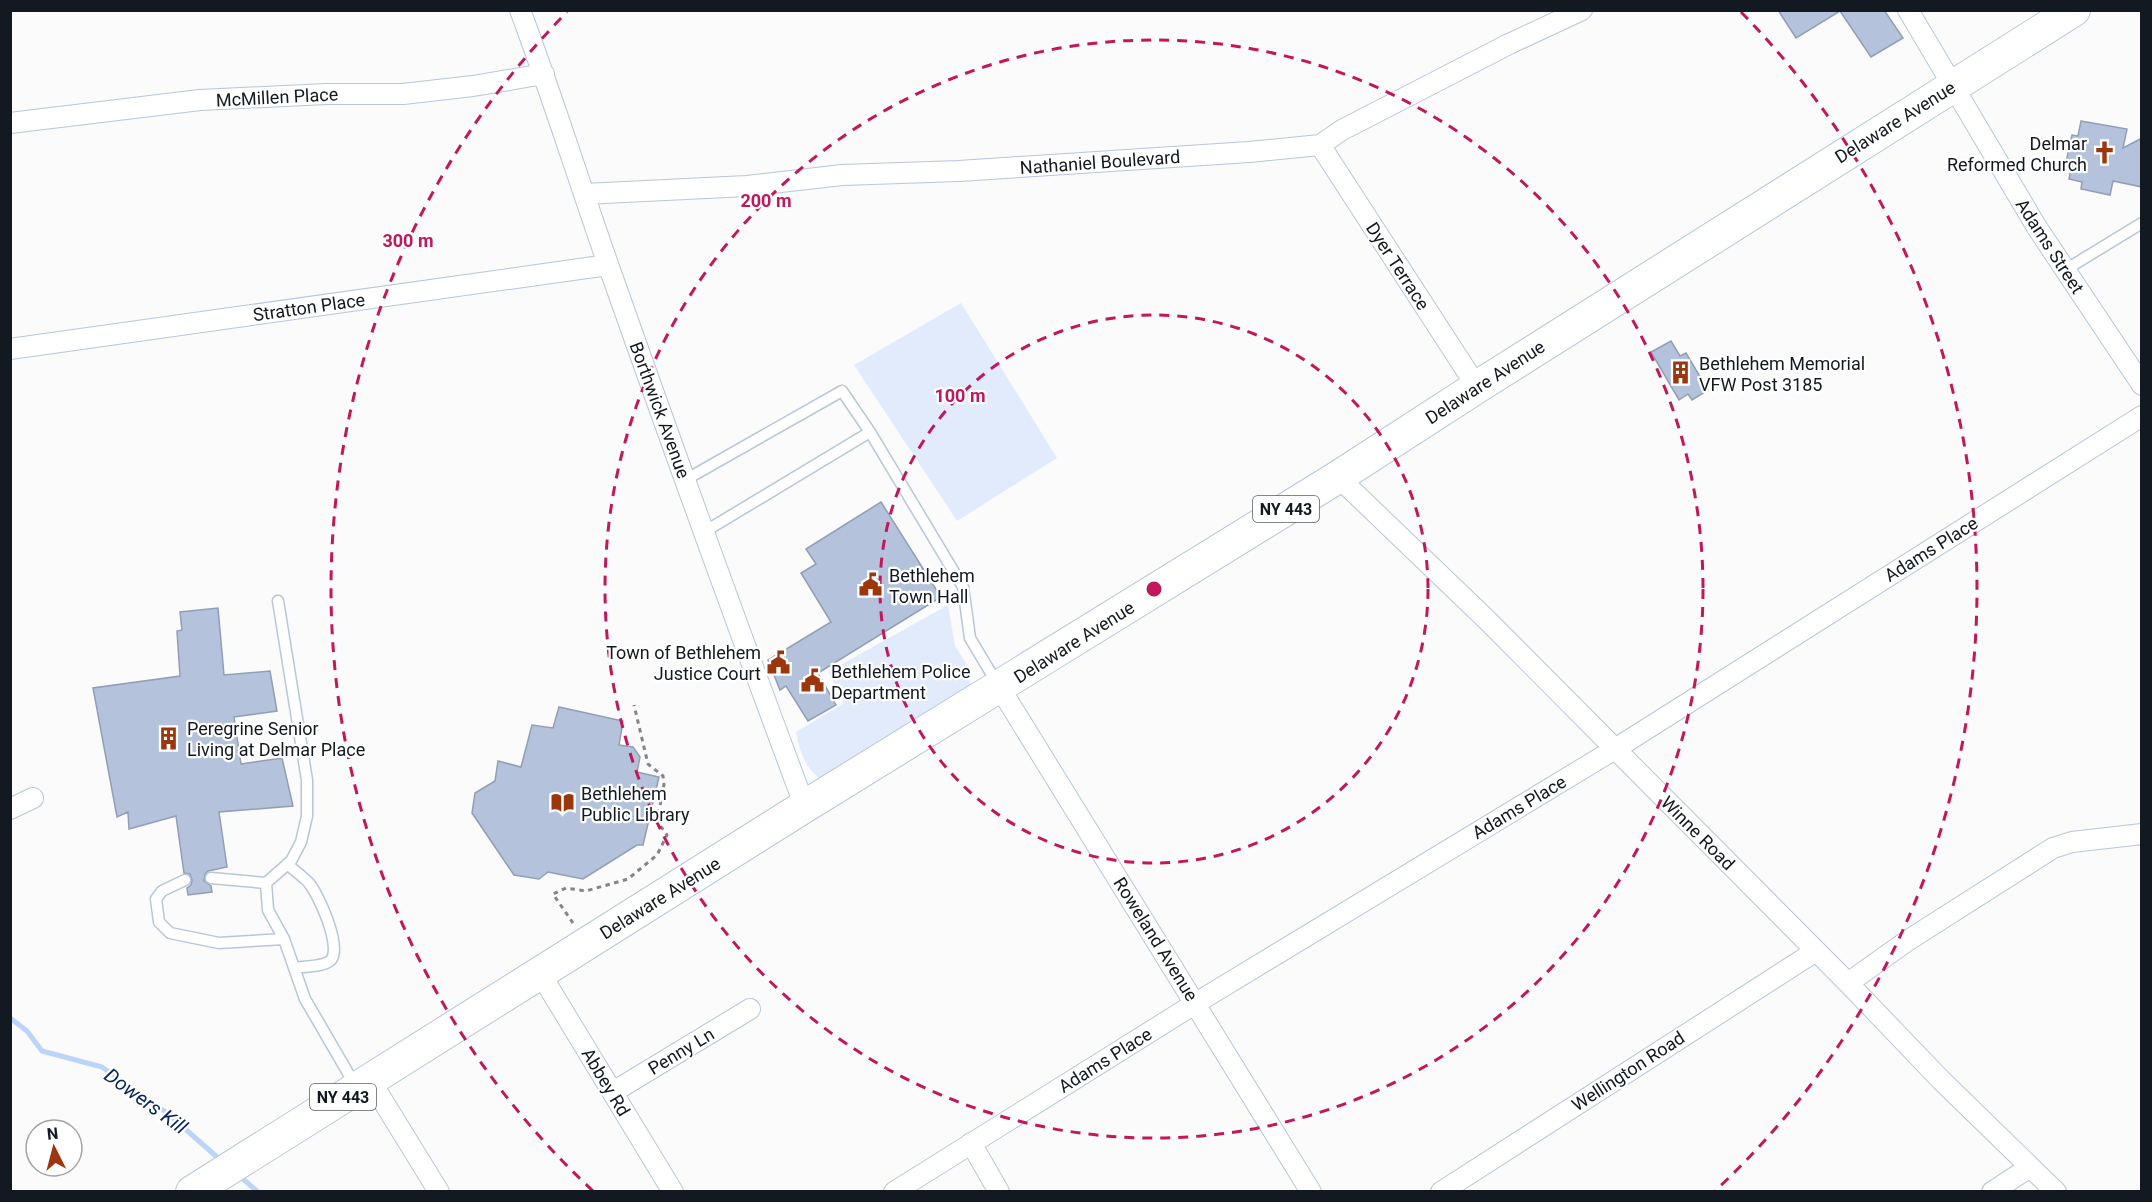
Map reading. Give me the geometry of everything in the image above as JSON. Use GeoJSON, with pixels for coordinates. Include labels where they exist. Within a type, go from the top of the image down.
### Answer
{"type":"FeatureCollection","features":[{"type":"Feature","properties":{"kind":"main road","name":"Delaware Avenue"},"geometry":{"type":"LineString","coordinates":[[192,1191],[1338,477],[2074,10]]}},
{"type":"Feature","properties":{"kind":"street","name":"Borthwick Avenue"},"geometry":{"type":"LineString","coordinates":[[520,10],[544,74],[608,265],[805,807]]}},
{"type":"Feature","properties":{"kind":"street","name":"Nathaniel Boulevard"},"geometry":{"type":"LineString","coordinates":[[584,194],[747,186],[842,175],[959,171],[1249,152],[1320,145],[1342,130],[1509,44],[1582,10]]}},
{"type":"Feature","properties":{"kind":"street","name":"Adams Street"},"geometry":{"type":"LineString","coordinates":[[1908,10],[2036,226],[2142,385]]}},
{"type":"Feature","properties":{"kind":"street","name":"McMillen Place"},"geometry":{"type":"LineString","coordinates":[[10,123],[200,100],[326,94],[403,94],[473,86],[544,74]]}},
{"type":"Feature","properties":{"kind":"street","name":"Dyer Terrace"},"geometry":{"type":"LineString","coordinates":[[1320,145],[1477,387]]}},
{"type":"Feature","properties":{"kind":"street","name":"Stratton Place"},"geometry":{"type":"LineString","coordinates":[[10,349],[608,265]]}},
{"type":"Feature","properties":{"kind":"street","name":"Adams Place"},"geometry":{"type":"LineString","coordinates":[[894,1191],[1196,1003],[1615,749],[2142,416]]}},
{"type":"Feature","properties":{"kind":"street","name":"Winne Road"},"geometry":{"type":"LineString","coordinates":[[1338,477],[1487,620],[1848,983],[1941,1080],[2056,1191]]}},
{"type":"Feature","properties":{"kind":"street","name":"Roweland Avenue"},"geometry":{"type":"LineString","coordinates":[[1000,688],[1311,1191]]}},
{"type":"Feature","properties":{"kind":"street"},"geometry":{"type":"LineString","coordinates":[[10,809],[33,798]]}},
{"type":"Feature","properties":{"kind":"street"},"geometry":{"type":"LineString","coordinates":[[1848,983],[1907,941],[2053,848],[2072,842],[2142,834]]}},
{"type":"Feature","properties":{"kind":"street","name":"Wellington Road"},"geometry":{"type":"LineString","coordinates":[[1441,1191],[1816,951]]}},
{"type":"Feature","properties":{"kind":"street","name":"Abbey Rd"},"geometry":{"type":"LineString","coordinates":[[540,973],[673,1191]]}},
{"type":"Feature","properties":{"kind":"street","name":"Penny Ln"},"geometry":{"type":"LineString","coordinates":[[612,1092],[750,1009]]}},
{"type":"Feature","properties":{"kind":"street"},"geometry":{"type":"LineString","coordinates":[[364,1084],[439,1191]]}},
{"type":"Feature","properties":{"kind":"street"},"geometry":{"type":"LineString","coordinates":[[971,1143],[999,1191]]}},
{"type":"Feature","properties":{"kind":"street"},"geometry":{"type":"LineString","coordinates":[[1992,1191],[2030,1167]]}},
{"type":"Feature","properties":{"kind":"lane"},"geometry":{"type":"LineString","coordinates":[[2065,270],[2142,223]]}},
{"type":"Feature","properties":{"kind":"lane"},"geometry":{"type":"LineString","coordinates":[[685,480],[842,391],[870,432],[963,587],[970,638],[1000,688]]}},
{"type":"Feature","properties":{"kind":"lane"},"geometry":{"type":"LineString","coordinates":[[704,532],[870,432]]}},
{"type":"Feature","properties":{"kind":"lane"},"geometry":{"type":"LineString","coordinates":[[211,878],[266,883],[287,864],[301,842],[307,816],[307,780],[278,601]]}},
{"type":"Feature","properties":{"kind":"lane"},"geometry":{"type":"LineString","coordinates":[[287,864],[309,883],[323,906],[334,951],[332,958],[326,963],[295,968]]}},
{"type":"Feature","properties":{"kind":"lane"},"geometry":{"type":"LineString","coordinates":[[185,880],[162,891],[156,899],[159,922],[170,933],[219,943],[284,939]]}},
{"type":"Feature","properties":{"kind":"lane"},"geometry":{"type":"LineString","coordinates":[[266,883],[268,910],[284,939],[305,999],[364,1084]]}},
{"type":"Feature","properties":{"kind":"path"},"geometry":{"type":"LineString","coordinates":[[577,930],[553,894],[566,888],[586,891],[628,879],[657,855],[668,835],[657,821],[664,785],[663,776],[648,764],[634,705]]}},
{"type":"Feature","properties":{"kind":"shaded area"},"geometry":{"type":"Polygon","coordinates":[[[961,303],[1057,458],[957,521],[854,365],[961,303]]]}},
{"type":"Feature","properties":{"kind":"shaded area"},"geometry":{"type":"Polygon","coordinates":[[[948,605],[955,646],[969,668],[970,689],[824,782],[805,760],[796,732],[844,703],[828,672],[948,605]]]}},
{"type":"Feature","properties":{"kind":"building"},"geometry":{"type":"Polygon","coordinates":[[[1778,10],[1884,10],[1903,38],[1871,57],[1840,11],[1796,38],[1778,10]]]}},
{"type":"Feature","properties":{"kind":"building","name":"Delmar Reformed Church"},"geometry":{"type":"Polygon","coordinates":[[[2081,121],[2127,129],[2123,148],[2142,138],[2142,187],[2113,181],[2110,195],[2081,189],[2082,182],[2069,179],[2072,164],[2066,162],[2072,135],[2078,136],[2081,121]]]}},
{"type":"Feature","properties":{"kind":"building","name":"Bethlehem Memorial VFW Post 3185"},"geometry":{"type":"Polygon","coordinates":[[[1671,341],[1680,356],[1686,353],[1708,390],[1692,400],[1688,394],[1679,400],[1651,352],[1671,341]]]}},
{"type":"Feature","properties":{"kind":"building","name":"Bethlehem Town Hall"},"geometry":{"type":"Polygon","coordinates":[[[881,502],[941,597],[818,673],[836,705],[808,721],[786,686],[780,690],[768,660],[831,622],[801,573],[816,564],[806,549],[881,502]]]}},
{"type":"Feature","properties":{"kind":"building","name":"Peregrine Senior Living at Delmar Place"},"geometry":{"type":"Polygon","coordinates":[[[218,608],[224,675],[270,671],[277,711],[234,717],[241,764],[282,758],[293,806],[219,812],[227,867],[208,871],[205,874],[204,881],[211,886],[212,892],[188,895],[187,888],[191,885],[192,880],[190,874],[184,873],[176,816],[129,829],[128,812],[117,817],[93,688],[180,676],[177,631],[182,630],[180,612],[218,608]]]}},
{"type":"Feature","properties":{"kind":"building","name":"Bethlehem Public Library"},"geometry":{"type":"Polygon","coordinates":[[[559,707],[623,721],[619,745],[633,747],[640,757],[637,772],[659,777],[643,845],[637,845],[583,879],[548,872],[539,879],[514,875],[472,813],[475,793],[495,781],[498,761],[521,767],[532,725],[553,728],[559,707]]]}},
{"type":"Feature","properties":{"kind":"waterway","name":"Dowers Kill"},"geometry":{"type":"LineString","coordinates":[[10,1018],[27,1031],[42,1051],[102,1067],[167,1113],[217,1157]]}},
{"type":"Feature","properties":{"kind":"waterway","name":"Dowers Kill"},"geometry":{"type":"LineString","coordinates":[[243,1179],[258,1192]]}},
{"type":"Feature","properties":{"kind":"place","name":"Delmar Reformed Church"},"geometry":{"type":"Point","coordinates":[2105,153]}},
{"type":"Feature","properties":{"kind":"place","name":"Bethlehem Memorial VFW Post 3185"},"geometry":{"type":"Point","coordinates":[1681,373]}},
{"type":"Feature","properties":{"kind":"place","name":"Bethlehem Town Hall"},"geometry":{"type":"Point","coordinates":[871,585]}},
{"type":"Feature","properties":{"kind":"place","name":"Town of Bethlehem Justice Court"},"geometry":{"type":"Point","coordinates":[779,662]}},
{"type":"Feature","properties":{"kind":"place","name":"Bethlehem Police Department"},"geometry":{"type":"Point","coordinates":[813,681]}},
{"type":"Feature","properties":{"kind":"place","name":"Peregrine Senior Living at Delmar Place"},"geometry":{"type":"Point","coordinates":[169,738]}},
{"type":"Feature","properties":{"kind":"place","name":"Bethlehem Public Library"},"geometry":{"type":"Point","coordinates":[563,803]}}]}
